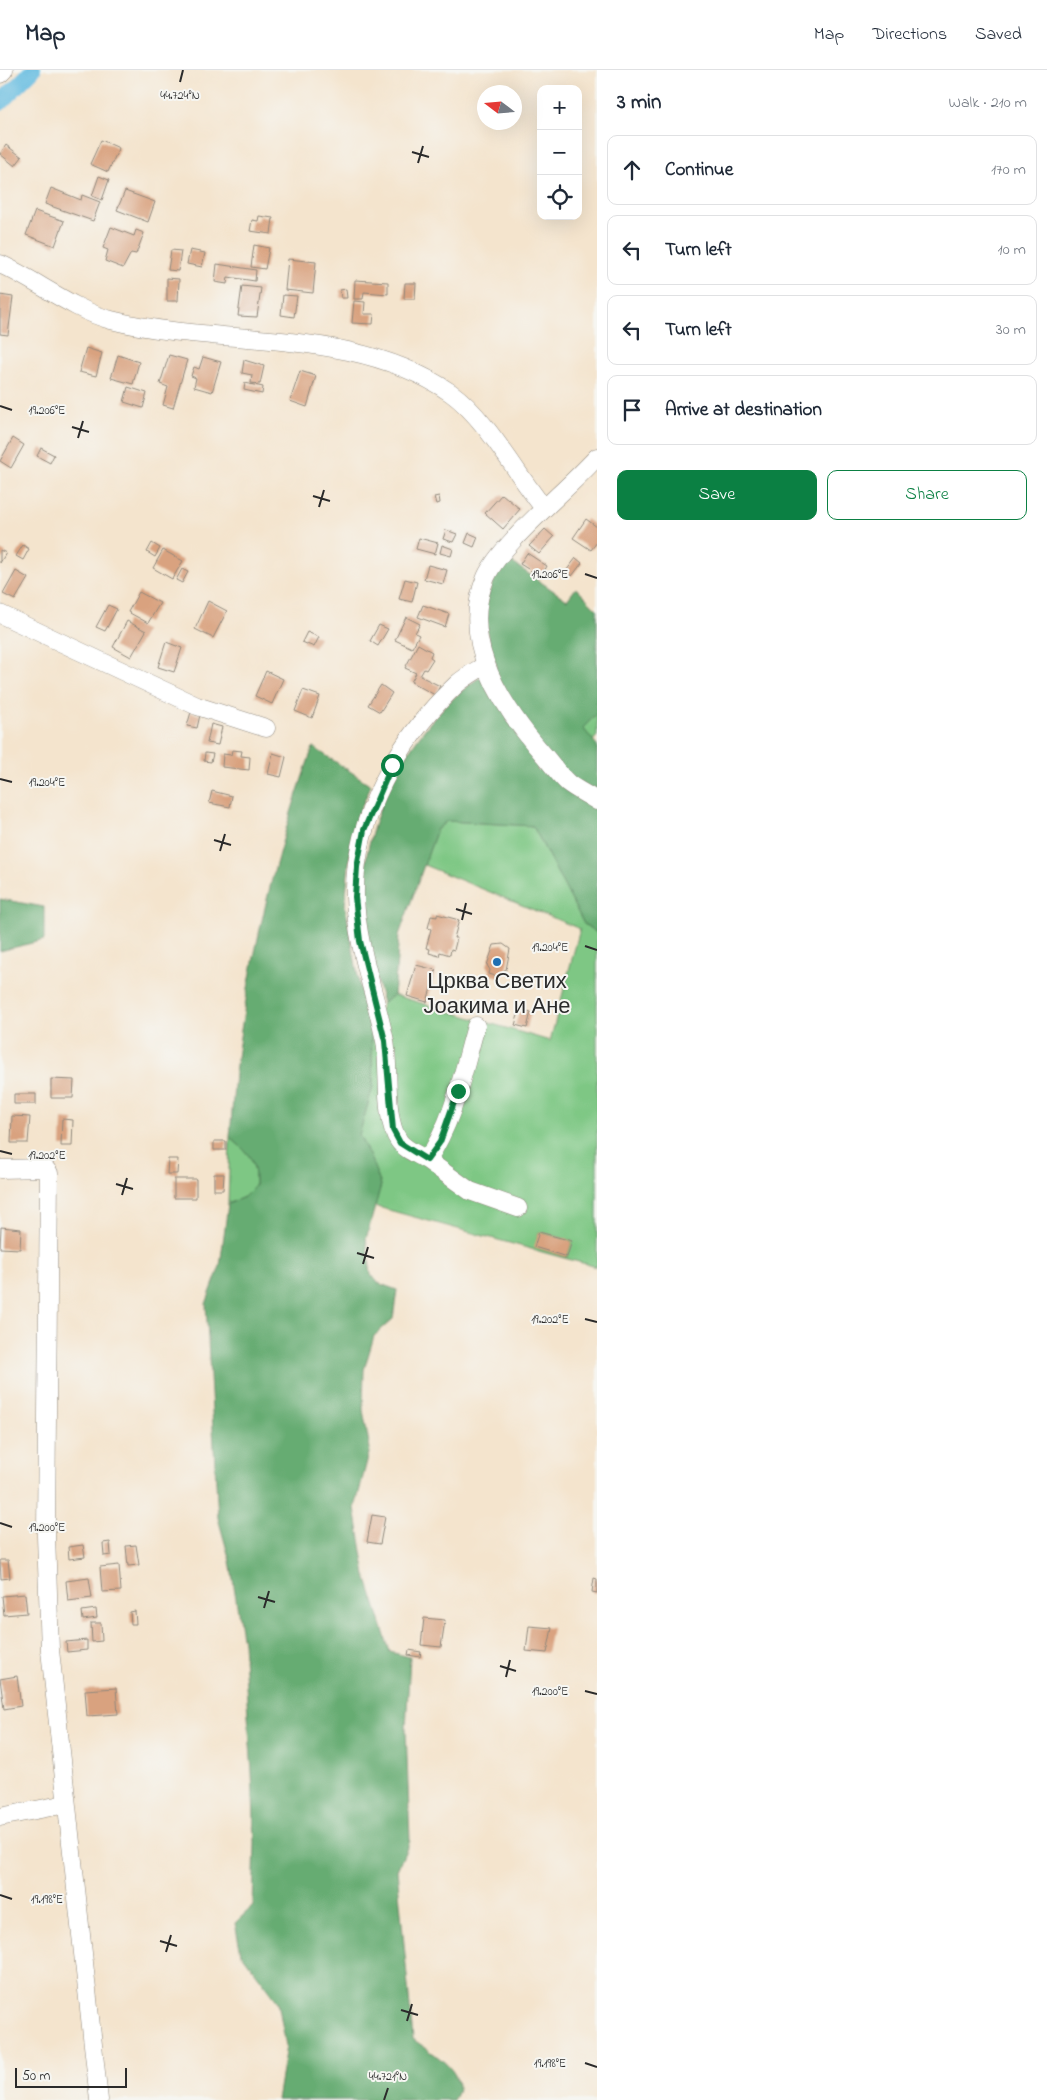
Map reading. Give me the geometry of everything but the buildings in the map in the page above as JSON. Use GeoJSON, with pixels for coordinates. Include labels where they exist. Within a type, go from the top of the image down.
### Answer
{"type":"FeatureCollection","features":[{"type":"Feature","properties":{"kind":"street"},"geometry":{"type":"LineString","coordinates":[[0,74],[4,70]]}},
{"type":"Feature","properties":{"kind":"street"},"geometry":{"type":"LineString","coordinates":[[0,264],[80,307],[109,319],[142,326],[325,348],[380,359],[422,375],[453,395],[488,431],[521,480],[543,507]]}},
{"type":"Feature","properties":{"kind":"street"},"geometry":{"type":"LineString","coordinates":[[597,457],[543,507],[503,552],[487,575],[478,602],[478,634],[485,665],[506,705],[531,741],[568,782],[597,801]]}},
{"type":"Feature","properties":{"kind":"street"},"geometry":{"type":"LineString","coordinates":[[0,614],[197,706],[266,728]]}},
{"type":"Feature","properties":{"kind":"street"},"geometry":{"type":"LineString","coordinates":[[485,665],[457,684],[418,727],[392,765],[364,830],[357,867],[355,897],[360,941],[385,1041],[393,1130],[400,1143],[470,1191],[518,1208]]}},
{"type":"Feature","properties":{"kind":"street"},"geometry":{"type":"LineString","coordinates":[[427,1160],[440,1142],[458,1091],[476,1026]]}},
{"type":"Feature","properties":{"kind":"street"},"geometry":{"type":"LineString","coordinates":[[0,1169],[45,1168],[49,1173],[46,1536],[50,1650],[99,2100]]}},
{"type":"Feature","properties":{"kind":"street"},"geometry":{"type":"LineString","coordinates":[[0,1817],[66,1804]]}},
{"type":"Feature","properties":{"kind":"green space"},"geometry":{"type":"Polygon","coordinates":[[[507,559],[567,600],[576,588],[597,609],[597,713],[583,728],[597,745],[597,933],[584,924],[533,826],[447,821],[437,829],[399,935],[394,995],[383,1003],[365,928],[363,902],[365,868],[372,834],[384,800],[400,767],[420,736],[443,709],[469,685],[497,667],[486,623],[487,599],[491,587],[507,559]]]}},
{"type":"Feature","properties":{"kind":"green space"},"geometry":{"type":"Polygon","coordinates":[[[597,713],[597,736],[593,741],[583,728],[597,713]]]}},
{"type":"Feature","properties":{"kind":"green space"},"geometry":{"type":"Polygon","coordinates":[[[313,747],[371,785],[357,818],[350,853],[345,905],[359,983],[371,1031],[373,1086],[359,1135],[381,1185],[366,1239],[371,1274],[378,1283],[397,1290],[393,1319],[374,1336],[364,1370],[363,1410],[370,1449],[355,1508],[366,1576],[390,1652],[410,1657],[406,1728],[410,1841],[397,1870],[413,2039],[439,2057],[453,2073],[457,2081],[457,2090],[453,2100],[277,2100],[286,2046],[278,2002],[241,1953],[235,1923],[253,1906],[255,1842],[252,1773],[243,1643],[230,1561],[218,1518],[206,1304],[220,1266],[228,1204],[244,1197],[255,1186],[253,1163],[247,1153],[230,1137],[235,1073],[248,990],[265,907],[287,826],[313,747]]]}},
{"type":"Feature","properties":{"kind":"green space"},"geometry":{"type":"Polygon","coordinates":[[[447,821],[533,826],[584,924],[597,933],[597,1267],[374,1206],[381,1185],[359,1135],[373,1086],[371,1031],[383,1003],[394,995],[550,1041],[580,929],[424,865],[437,829],[447,821]],[[539,1232],[535,1247],[567,1257],[572,1241],[539,1232]]]}},
{"type":"Feature","properties":{"kind":"green space"},"geometry":{"type":"Polygon","coordinates":[[[0,899],[44,907],[44,940],[0,951],[0,899]]]}},
{"type":"Feature","properties":{"kind":"green space"},"geometry":{"type":"Polygon","coordinates":[[[230,1137],[247,1153],[253,1163],[255,1186],[244,1197],[228,1204],[230,1137]]]}},
{"type":"Feature","properties":{"kind":"waterway"},"geometry":{"type":"LineString","coordinates":[[0,103],[33,70]]}},
{"type":"Feature","properties":{"kind":"place","name":"Црква Светих Јоакима и Ане"},"geometry":{"type":"Point","coordinates":[497,962]}},
{"type":"Feature","properties":{"kind":"route"},"geometry":{"type":"LineString","coordinates":[[392,765],[364,830],[357,867],[355,897],[360,941],[385,1041],[393,1130],[400,1143],[427,1160],[440,1142],[458,1091]]}}]}
